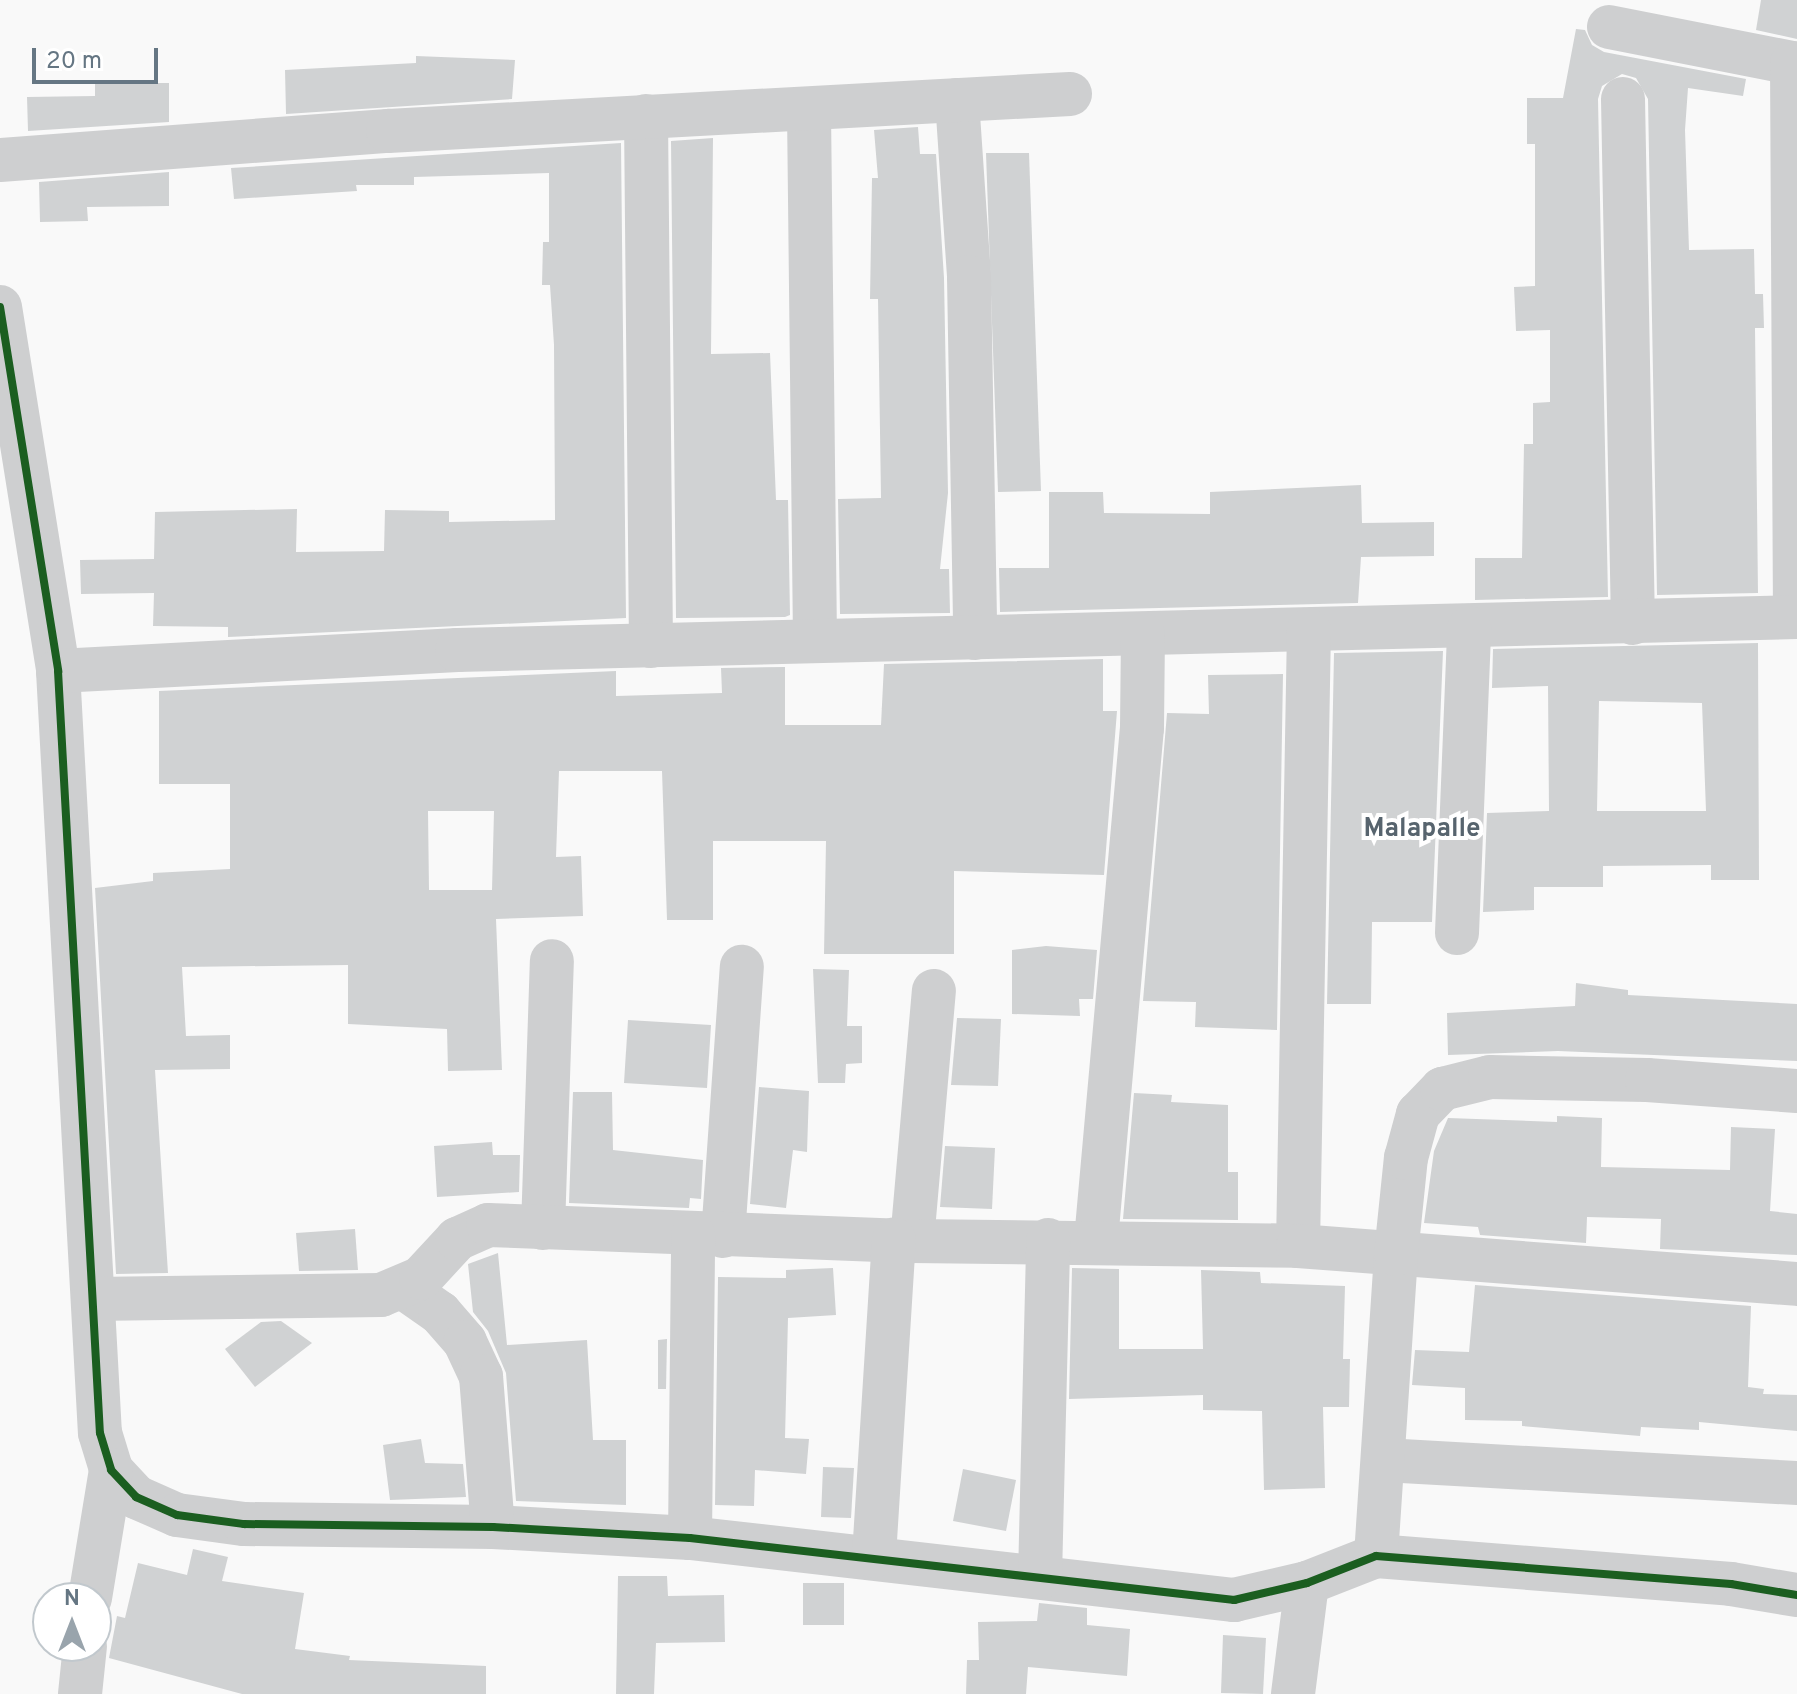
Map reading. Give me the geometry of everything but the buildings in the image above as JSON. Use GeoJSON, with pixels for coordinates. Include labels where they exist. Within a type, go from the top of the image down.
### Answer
{"type":"FeatureCollection","features":[{"type":"Feature","properties":{"kind":"street"},"geometry":{"type":"LineString","coordinates":[[58,671],[651,646],[1469,628],[1796,617],[1794,63],[1609,27]]}},
{"type":"Feature","properties":{"kind":"street"},"geometry":{"type":"LineString","coordinates":[[0,160],[646,116],[809,111],[1070,94]]}},
{"type":"Feature","properties":{"kind":"street"},"geometry":{"type":"LineString","coordinates":[[1623,99],[1633,623]]}},
{"type":"Feature","properties":{"kind":"street"},"geometry":{"type":"LineString","coordinates":[[957,100],[969,277],[975,638]]}},
{"type":"Feature","properties":{"kind":"street"},"geometry":{"type":"LineString","coordinates":[[809,111],[815,641]]}},
{"type":"Feature","properties":{"kind":"street"},"geometry":{"type":"LineString","coordinates":[[646,116],[651,646]]}},
{"type":"Feature","properties":{"kind":"street"},"geometry":{"type":"LineString","coordinates":[[0,307],[58,671],[100,1433],[111,1470],[93,1582]]}},
{"type":"Feature","properties":{"kind":"street"},"geometry":{"type":"LineString","coordinates":[[1457,933],[1469,628]]}},
{"type":"Feature","properties":{"kind":"street"},"geometry":{"type":"LineString","coordinates":[[1298,1246],[1309,630]]}},
{"type":"Feature","properties":{"kind":"street"},"geometry":{"type":"LineString","coordinates":[[1096,1240],[1142,728],[1143,635]]}},
{"type":"Feature","properties":{"kind":"street"},"geometry":{"type":"LineString","coordinates":[[543,1228],[552,961]]}},
{"type":"Feature","properties":{"kind":"street"},"geometry":{"type":"LineString","coordinates":[[690,1538],[708,1236],[742,967]]}},
{"type":"Feature","properties":{"kind":"street"},"geometry":{"type":"LineString","coordinates":[[874,1556],[903,1241],[934,991]]}},
{"type":"Feature","properties":{"kind":"street"},"geometry":{"type":"LineString","coordinates":[[1376,1556],[1396,1254],[1406,1158],[1418,1114],[1442,1089],[1490,1077],[1647,1080],[1797,1091]]}},
{"type":"Feature","properties":{"kind":"street"},"geometry":{"type":"LineString","coordinates":[[93,1299],[381,1295],[404,1288],[457,1239],[488,1225],[708,1236],[903,1241],[1096,1240],[1298,1246],[1797,1284]]}},
{"type":"Feature","properties":{"kind":"street"},"geometry":{"type":"LineString","coordinates":[[1040,1577],[1048,1240]]}},
{"type":"Feature","properties":{"kind":"street"},"geometry":{"type":"LineString","coordinates":[[404,1288],[440,1313],[465,1342],[481,1376],[493,1527]]}},
{"type":"Feature","properties":{"kind":"street"},"geometry":{"type":"LineString","coordinates":[[1384,1460],[1797,1483]]}},
{"type":"Feature","properties":{"kind":"street"},"geometry":{"type":"LineString","coordinates":[[111,1470],[136,1497],[177,1515],[244,1524],[493,1527],[690,1538],[874,1556],[1234,1600],[1307,1583],[1376,1556],[1731,1584],[1797,1595]]}},
{"type":"Feature","properties":{"kind":"street"},"geometry":{"type":"LineString","coordinates":[[1293,1694],[1307,1583]]}},
{"type":"Feature","properties":{"kind":"cycle path"},"geometry":{"type":"LineString","coordinates":[[0,307],[58,671],[100,1433],[111,1470],[136,1497],[177,1515],[244,1524],[493,1527],[690,1538],[1234,1600],[1307,1583],[1376,1556],[1731,1584],[1797,1595]]}},
{"type":"Feature","properties":{"kind":"district","name":"Malapalle"},"geometry":{"type":"Point","coordinates":[1422,830]}}]}
